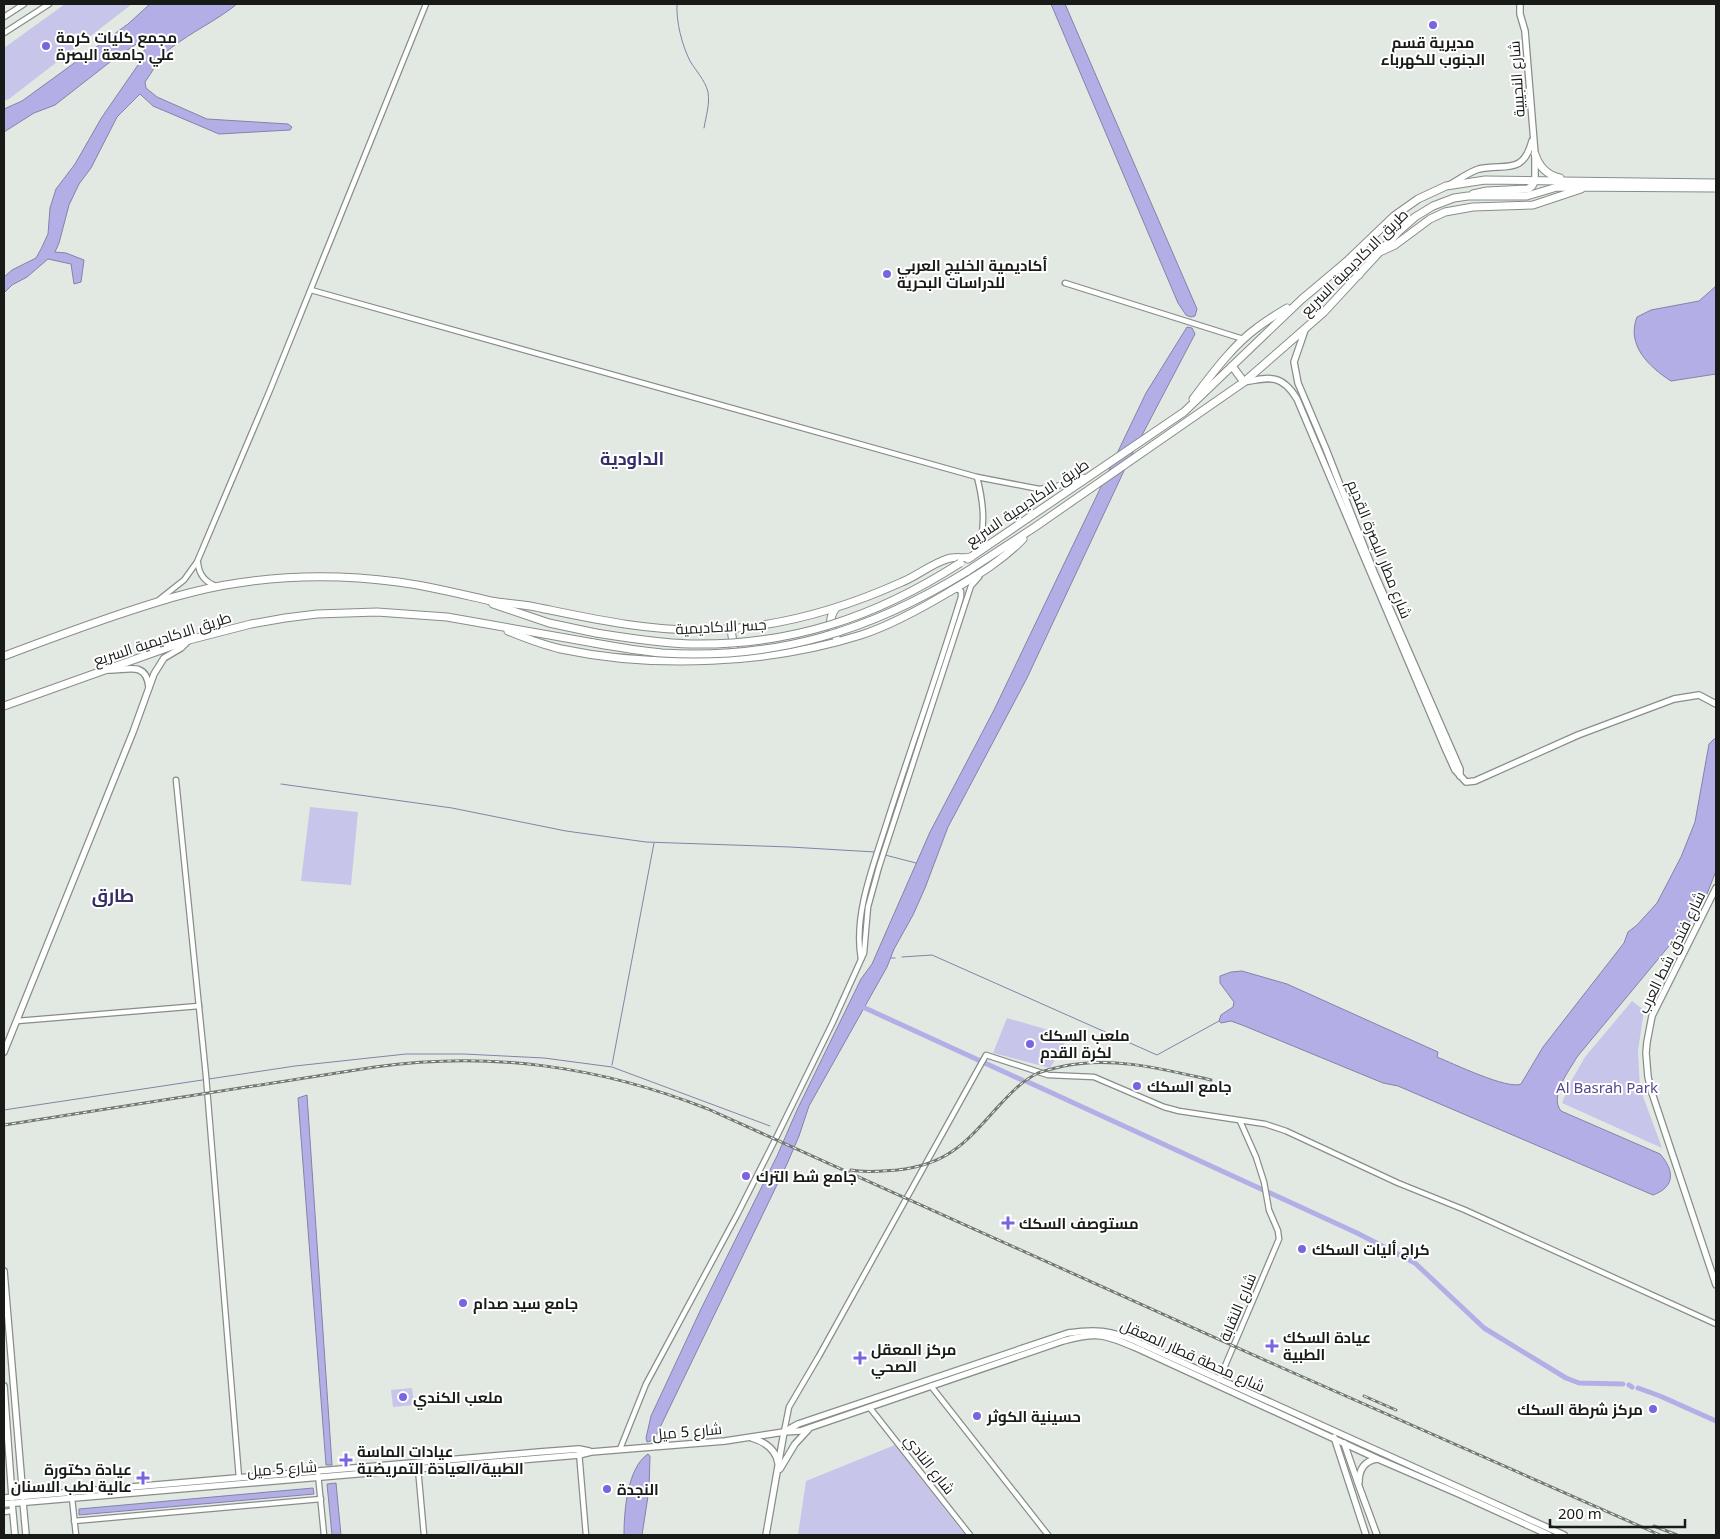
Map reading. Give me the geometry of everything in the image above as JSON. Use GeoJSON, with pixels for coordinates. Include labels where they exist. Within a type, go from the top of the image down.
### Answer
{"type":"FeatureCollection","features":[{"type":"Feature","properties":{"kind":"highway"},"geometry":{"type":"LineString","coordinates":[[1535,154],[1539,165],[1548,173],[1555,177],[1575,181]]}},
{"type":"Feature","properties":{"kind":"highway","name":"طريق الاكاديمية السريع"},"geometry":{"type":"LineString","coordinates":[[960,563],[1148,437],[1192,405],[1298,302],[1346,262],[1402,209],[1418,199],[1446,186],[1485,180],[1575,181],[1615,184]]}},
{"type":"Feature","properties":{"kind":"highway"},"geometry":{"type":"LineString","coordinates":[[1468,196],[1487,190],[1528,189],[1535,180]]}},
{"type":"Feature","properties":{"kind":"highway"},"geometry":{"type":"LineString","coordinates":[[1615,184],[1692,185],[1716,183]]}},
{"type":"Feature","properties":{"kind":"highway","name":"طريق الاكاديمية السريع"},"geometry":{"type":"LineString","coordinates":[[966,572],[1035,527],[1244,382],[1330,307],[1404,226],[1426,210],[1447,200],[1468,196],[1527,196],[1557,187],[1615,184]]}},
{"type":"Feature","properties":{"kind":"highway"},"geometry":{"type":"LineString","coordinates":[[1692,185],[1716,188]]}},
{"type":"Feature","properties":{"kind":"highway"},"geometry":{"type":"LineString","coordinates":[[1379,252],[1395,244],[1430,219],[1445,212],[1474,207],[1533,205],[1586,187]]}},
{"type":"Feature","properties":{"kind":"highway"},"geometry":{"type":"LineString","coordinates":[[1346,262],[1359,275]]}},
{"type":"Feature","properties":{"kind":"highway"},"geometry":{"type":"LineString","coordinates":[[1175,418],[1188,406],[1243,339],[1266,321],[1298,302]]}},
{"type":"Feature","properties":{"kind":"highway"},"geometry":{"type":"LineString","coordinates":[[1232,366],[1244,382]]}},
{"type":"Feature","properties":{"kind":"highway"},"geometry":{"type":"LineString","coordinates":[[481,622],[499,627],[541,644],[608,656],[657,660],[735,659],[787,652],[841,640],[878,628],[954,589],[991,567],[1006,556],[1035,527]]}},
{"type":"Feature","properties":{"kind":"highway"},"geometry":{"type":"LineString","coordinates":[[474,597],[494,602],[537,607],[620,624],[666,629],[731,629],[777,622],[836,608],[904,582],[944,560],[972,556]]}},
{"type":"Feature","properties":{"kind":"highway","name":"جسر الاكاديمية"},"geometry":{"type":"LineString","coordinates":[[474,597],[531,617],[596,634],[690,644],[738,642],[779,637],[840,623],[927,584],[960,563]]}},
{"type":"Feature","properties":{"kind":"highway","name":"جسر الاكاديمية"},"geometry":{"type":"LineString","coordinates":[[481,622],[652,652],[694,654],[737,652],[775,647],[835,634],[901,609],[938,590],[966,572]]}},
{"type":"Feature","properties":{"kind":"highway","name":"طريق الاكاديمية السريع"},"geometry":{"type":"LineString","coordinates":[[4,656],[154,603],[218,587],[261,580],[348,577],[399,582],[474,597]]}},
{"type":"Feature","properties":{"kind":"highway"},"geometry":{"type":"LineString","coordinates":[[836,608],[831,616],[830,625],[834,634],[841,640]]}},
{"type":"Feature","properties":{"kind":"highway","name":"طريق الاكاديمية السريع"},"geometry":{"type":"LineString","coordinates":[[4,706],[189,640],[251,624],[285,618],[334,613],[377,612],[448,616],[481,622]]}},
{"type":"Feature","properties":{"kind":"highway"},"geometry":{"type":"LineString","coordinates":[[731,629],[735,659]]}},
{"type":"Feature","properties":{"kind":"main road","name":"شارع النجيبية"},"geometry":{"type":"LineString","coordinates":[[1520,4],[1521,18],[1526,31],[1535,154],[1535,180]]}},
{"type":"Feature","properties":{"kind":"main road"},"geometry":{"type":"LineString","coordinates":[[1446,186],[1477,170],[1508,168],[1518,163],[1528,152],[1532,143],[1533,132]]}},
{"type":"Feature","properties":{"kind":"main road","name":"شارع مطار البصرة القديم"},"geometry":{"type":"LineString","coordinates":[[1305,330],[1294,362],[1298,383],[1374,572],[1460,769],[1460,776]]}},
{"type":"Feature","properties":{"kind":"main road","name":"شارع مطار البصرة القديم"},"geometry":{"type":"LineString","coordinates":[[1244,382],[1276,379],[1288,386],[1297,399],[1445,748],[1455,770],[1466,782],[1475,781],[1578,735],[1674,699],[1699,695],[1716,704]]}},
{"type":"Feature","properties":{"kind":"main road"},"geometry":{"type":"LineString","coordinates":[[4,1052],[150,689],[154,674],[160,662],[166,656],[184,646],[189,640]]}},
{"type":"Feature","properties":{"kind":"main road"},"geometry":{"type":"LineString","coordinates":[[107,670],[138,669],[146,676],[150,689]]}},
{"type":"Feature","properties":{"kind":"main road","name":"شارع فندق شط العرب"},"geometry":{"type":"LineString","coordinates":[[1716,888],[1654,1011],[1646,1053],[1648,1077],[1652,1093],[1716,1285]]}},
{"type":"Feature","properties":{"kind":"main road"},"geometry":{"type":"LineString","coordinates":[[4,1271],[26,1535]]}},
{"type":"Feature","properties":{"kind":"main road","name":"شارع محطة قطار المعقل"},"geometry":{"type":"LineString","coordinates":[[784,1432],[794,1425],[807,1420],[1068,1333],[1101,1330],[1119,1334],[1219,1380],[1378,1459],[1549,1535]]}},
{"type":"Feature","properties":{"kind":"main road","name":"شارع محطة قطار المعقل"},"geometry":{"type":"LineString","coordinates":[[784,1432],[800,1431],[813,1427],[1063,1341],[1085,1336],[1101,1335],[1140,1350],[1335,1436]]}},
{"type":"Feature","properties":{"kind":"main road"},"geometry":{"type":"LineString","coordinates":[[4,1386],[15,1535]]}},
{"type":"Feature","properties":{"kind":"main road"},"geometry":{"type":"LineString","coordinates":[[777,1475],[795,1444],[802,1435],[813,1427]]}},
{"type":"Feature","properties":{"kind":"main road"},"geometry":{"type":"LineString","coordinates":[[766,1535],[784,1432]]}},
{"type":"Feature","properties":{"kind":"main road","name":"شارع 5 ميل"},"geometry":{"type":"LineString","coordinates":[[4,1498],[12,1500],[36,1499],[239,1478],[591,1452],[784,1432]]}},
{"type":"Feature","properties":{"kind":"main road"},"geometry":{"type":"LineString","coordinates":[[1335,1436],[1337,1449],[1366,1535]]}},
{"type":"Feature","properties":{"kind":"main road"},"geometry":{"type":"LineString","coordinates":[[750,1437],[770,1447],[776,1455],[779,1465]]}},
{"type":"Feature","properties":{"kind":"main road"},"geometry":{"type":"LineString","coordinates":[[1337,1449],[1345,1443],[1377,1535]]}},
{"type":"Feature","properties":{"kind":"main road","name":"شارع محطة قطار المعقل"},"geometry":{"type":"LineString","coordinates":[[1345,1443],[1564,1535]]}},
{"type":"Feature","properties":{"kind":"main road","name":"شارع 5 ميل"},"geometry":{"type":"LineString","coordinates":[[36,1499],[72,1498],[318,1478],[579,1452]]}},
{"type":"Feature","properties":{"kind":"main road"},"geometry":{"type":"LineString","coordinates":[[1360,1489],[1360,1472],[1362,1468],[1373,1460],[1378,1459]]}},
{"type":"Feature","properties":{"kind":"main road"},"geometry":{"type":"LineString","coordinates":[[4,1498],[9,1493],[11,1486]]}},
{"type":"Feature","properties":{"kind":"main road"},"geometry":{"type":"LineString","coordinates":[[22,1486],[26,1492],[36,1499],[29,1506],[24,1516]]}},
{"type":"Feature","properties":{"kind":"main road","name":"شارع 5 ميل"},"geometry":{"type":"LineString","coordinates":[[4,1505],[12,1500]]}},
{"type":"Feature","properties":{"kind":"main road"},"geometry":{"type":"LineString","coordinates":[[4,1505],[12,1514]]}},
{"type":"Feature","properties":{"kind":"main road"},"geometry":{"type":"LineString","coordinates":[[1362,1524],[1372,1522]]}},
{"type":"Feature","properties":{"kind":"street"},"geometry":{"type":"LineString","coordinates":[[4,17],[24,4]]}},
{"type":"Feature","properties":{"kind":"street"},"geometry":{"type":"LineString","coordinates":[[4,33],[49,4]]}},
{"type":"Feature","properties":{"kind":"street"},"geometry":{"type":"LineString","coordinates":[[154,603],[184,580],[198,562],[311,290],[426,4]]}},
{"type":"Feature","properties":{"kind":"street"},"geometry":{"type":"LineString","coordinates":[[1065,284],[1243,339]]}},
{"type":"Feature","properties":{"kind":"street"},"geometry":{"type":"LineString","coordinates":[[311,290],[977,477],[1039,489],[1072,482],[1101,468]]}},
{"type":"Feature","properties":{"kind":"street"},"geometry":{"type":"LineString","coordinates":[[972,556],[980,542],[982,522],[982,499],[977,477]]}},
{"type":"Feature","properties":{"kind":"street"},"geometry":{"type":"LineString","coordinates":[[198,562],[198,570],[202,577],[218,587]]}},
{"type":"Feature","properties":{"kind":"street"},"geometry":{"type":"LineString","coordinates":[[620,1449],[646,1384],[775,1140],[832,1024],[865,951],[867,917],[871,896],[928,714],[971,586],[991,567]]}},
{"type":"Feature","properties":{"kind":"street"},"geometry":{"type":"LineString","coordinates":[[861,959],[861,917],[864,895],[961,598],[960,590],[954,589]]}},
{"type":"Feature","properties":{"kind":"street"},"geometry":{"type":"LineString","coordinates":[[176,780],[207,1083],[239,1478]]}},
{"type":"Feature","properties":{"kind":"street"},"geometry":{"type":"LineString","coordinates":[[17,1021],[199,1006]]}},
{"type":"Feature","properties":{"kind":"street"},"geometry":{"type":"LineString","coordinates":[[784,1432],[789,1407],[986,1056],[1048,1075],[1094,1077],[1179,1111],[1274,1126],[1286,1130],[1398,1183],[1465,1210],[1716,1324]]}},
{"type":"Feature","properties":{"kind":"street","name":"شارع النقابة"},"geometry":{"type":"LineString","coordinates":[[1219,1380],[1278,1244],[1279,1235],[1271,1216],[1265,1186],[1256,1157],[1240,1121]]}},
{"type":"Feature","properties":{"kind":"street"},"geometry":{"type":"LineString","coordinates":[[931,1386],[1048,1535]]}},
{"type":"Feature","properties":{"kind":"street","name":"شارع النادي"},"geometry":{"type":"LineString","coordinates":[[870,1408],[970,1535]]}},
{"type":"Feature","properties":{"kind":"street"},"geometry":{"type":"LineString","coordinates":[[579,1452],[586,1535]]}},
{"type":"Feature","properties":{"kind":"street"},"geometry":{"type":"LineString","coordinates":[[418,1468],[424,1535]]}},
{"type":"Feature","properties":{"kind":"street"},"geometry":{"type":"LineString","coordinates":[[318,1471],[324,1535]]}},
{"type":"Feature","properties":{"kind":"street"},"geometry":{"type":"LineString","coordinates":[[4,1486],[11,1486]]}},
{"type":"Feature","properties":{"kind":"street"},"geometry":{"type":"LineString","coordinates":[[72,1498],[76,1535]]}},
{"type":"Feature","properties":{"kind":"street"},"geometry":{"type":"LineString","coordinates":[[74,1521],[321,1499]]}},
{"type":"Feature","properties":{"kind":"street"},"geometry":{"type":"LineString","coordinates":[[4,1512],[12,1514]]}},
{"type":"Feature","properties":{"kind":"green space","name":"مجمع كليات كرمة علي جامعة البصرة"},"geometry":{"type":"Polygon","coordinates":[[[65,4],[132,4],[4,101],[4,48],[65,4]]]}},
{"type":"Feature","properties":{"kind":"green space"},"geometry":{"type":"Polygon","coordinates":[[[310,807],[358,812],[351,885],[301,881],[310,807]]]}},
{"type":"Feature","properties":{"kind":"green space","name":"Al Basrah Park"},"geometry":{"type":"Polygon","coordinates":[[[1632,1001],[1644,1010],[1638,1051],[1640,1088],[1662,1148],[1562,1103],[1570,1083],[1585,1057],[1632,1001]]]}},
{"type":"Feature","properties":{"kind":"green space","name":"ملعب السكك لكرة القدم"},"geometry":{"type":"Polygon","coordinates":[[[1007,1018],[1069,1036],[1050,1068],[993,1053],[1007,1018]]]}},
{"type":"Feature","properties":{"kind":"green space","name":"ملعب الكندي"},"geometry":{"type":"Polygon","coordinates":[[[412,1388],[414,1405],[393,1407],[391,1390],[412,1388]]]}},
{"type":"Feature","properties":{"kind":"green space"},"geometry":{"type":"Polygon","coordinates":[[[895,1445],[965,1535],[798,1535],[806,1481],[895,1445]]]}},
{"type":"Feature","properties":{"kind":"shaded area"},"geometry":{"type":"Polygon","coordinates":[[[150,4],[237,4],[167,51],[145,82],[146,88],[157,97],[207,119],[288,124],[292,127],[290,130],[219,134],[153,106],[140,94],[117,117],[91,168],[79,184],[69,205],[55,252],[66,253],[84,260],[81,282],[74,284],[71,264],[48,259],[4,293],[4,277],[12,270],[36,258],[48,234],[50,208],[56,189],[75,164],[102,117],[138,65],[146,46],[154,38],[152,35],[145,38],[110,62],[55,105],[34,113],[4,132],[4,109],[22,101],[128,24],[150,4]]]}},
{"type":"Feature","properties":{"kind":"shaded area"},"geometry":{"type":"Polygon","coordinates":[[[1051,4],[1065,4],[1197,309],[1195,316],[1186,315],[1178,303],[1051,4]]]}},
{"type":"Feature","properties":{"kind":"shaded area"},"geometry":{"type":"Polygon","coordinates":[[[1716,286],[1716,374],[1671,381],[1648,362],[1637,346],[1634,327],[1637,317],[1651,310],[1699,301],[1716,286]]]}},
{"type":"Feature","properties":{"kind":"shaded area"},"geometry":{"type":"Polygon","coordinates":[[[1187,327],[1192,328],[1195,334],[1130,458],[1027,678],[948,827],[925,888],[887,967],[809,1106],[787,1164],[654,1440],[647,1442],[646,1438],[651,1416],[861,979],[872,964],[930,832],[994,710],[1146,393],[1187,327]]]}},
{"type":"Feature","properties":{"kind":"shaded area"},"geometry":{"type":"Polygon","coordinates":[[[1716,739],[1716,871],[1707,894],[1693,917],[1577,1057],[1565,1076],[1557,1098],[1561,1111],[1660,1154],[1668,1166],[1670,1178],[1669,1183],[1660,1192],[1653,1195],[1398,1086],[1383,1083],[1231,1021],[1221,1023],[1219,1021],[1221,1015],[1233,1007],[1234,1002],[1220,983],[1220,976],[1242,971],[1287,984],[1438,1052],[1437,1057],[1467,1070],[1504,1083],[1521,1084],[1543,1047],[1624,943],[1628,932],[1657,903],[1681,857],[1695,822],[1709,744],[1716,739]]]}},
{"type":"Feature","properties":{"kind":"shaded area"},"geometry":{"type":"Polygon","coordinates":[[[307,1095],[332,1465],[326,1465],[298,1098],[307,1095]]]}},
{"type":"Feature","properties":{"kind":"shaded area"},"geometry":{"type":"Polygon","coordinates":[[[648,1454],[650,1456],[649,1490],[642,1535],[624,1535],[626,1503],[631,1480],[635,1469],[648,1454]]]}},
{"type":"Feature","properties":{"kind":"shaded area"},"geometry":{"type":"Polygon","coordinates":[[[336,1483],[341,1535],[332,1535],[327,1484],[336,1483]]]}},
{"type":"Feature","properties":{"kind":"shaded area"},"geometry":{"type":"Polygon","coordinates":[[[313,1488],[314,1494],[79,1515],[79,1509],[313,1488]]]}},
{"type":"Feature","properties":{"kind":"waterway"},"geometry":{"type":"LineString","coordinates":[[677,4],[680,33],[684,48],[708,92],[708,106],[704,128]]}},
{"type":"Feature","properties":{"kind":"waterway"},"geometry":{"type":"LineString","coordinates":[[281,784],[452,808],[566,831],[646,842],[875,852]]}},
{"type":"Feature","properties":{"kind":"waterway"},"geometry":{"type":"LineString","coordinates":[[612,1065],[654,843]]}},
{"type":"Feature","properties":{"kind":"waterway"},"geometry":{"type":"LineString","coordinates":[[885,855],[916,863]]}},
{"type":"Feature","properties":{"kind":"waterway"},"geometry":{"type":"LineString","coordinates":[[902,957],[932,955],[1157,1055],[1219,1021]]}},
{"type":"Feature","properties":{"kind":"waterway"},"geometry":{"type":"LineString","coordinates":[[865,1008],[1022,1080]]}},
{"type":"Feature","properties":{"kind":"waterway"},"geometry":{"type":"LineString","coordinates":[[4,1110],[295,1066],[406,1054],[464,1054],[544,1058],[612,1067],[770,1126]]}},
{"type":"Feature","properties":{"kind":"waterway"},"geometry":{"type":"LineString","coordinates":[[1028,1082],[1357,1233],[1415,1263],[1484,1328],[1566,1378],[1579,1383],[1623,1384]]}},
{"type":"Feature","properties":{"kind":"waterway"},"geometry":{"type":"LineString","coordinates":[[1638,1388],[1716,1421]]}},
{"type":"Feature","properties":{"kind":"railway"},"geometry":{"type":"LineString","coordinates":[[4,1125],[375,1067],[418,1062],[503,1062],[544,1066],[626,1082],[708,1109],[1278,1366],[1660,1535]]}},
{"type":"Feature","properties":{"kind":"railway"},"geometry":{"type":"LineString","coordinates":[[851,1170],[868,1172],[897,1170],[914,1167],[941,1158],[963,1143],[1020,1085],[1038,1073],[1051,1069],[1082,1063],[1119,1063],[1156,1068],[1211,1080]]}},
{"type":"Feature","properties":{"kind":"railway"},"geometry":{"type":"LineString","coordinates":[[1364,1396],[1396,1410]]}},
{"type":"Feature","properties":{"kind":"railway"},"geometry":{"type":"LineString","coordinates":[[1654,1526],[1677,1535]]}},
{"type":"Feature","properties":{"kind":"place","name":"مديرية قسم الجنوب للكهرباء"},"geometry":{"type":"Point","coordinates":[1433,25]}},
{"type":"Feature","properties":{"kind":"place","name":"مجمع كليات كرمة علي جامعة البصرة"},"geometry":{"type":"Point","coordinates":[46,46]}},
{"type":"Feature","properties":{"kind":"place","name":"أكاديمية الخليج العربي للدراسات البحرية"},"geometry":{"type":"Point","coordinates":[887,274]}},
{"type":"Feature","properties":{"kind":"place","name":"ملعب السكك لكرة القدم"},"geometry":{"type":"Point","coordinates":[1030,1044]}},
{"type":"Feature","properties":{"kind":"place","name":"جامع السكك"},"geometry":{"type":"Point","coordinates":[1137,1086]}},
{"type":"Feature","properties":{"kind":"place","name":"جامع شط الترك"},"geometry":{"type":"Point","coordinates":[746,1176]}},
{"type":"Feature","properties":{"kind":"place","name":"مستوصف السكك"},"geometry":{"type":"Point","coordinates":[1008,1223]}},
{"type":"Feature","properties":{"kind":"place","name":"كراج أليات السكك"},"geometry":{"type":"Point","coordinates":[1302,1249]}},
{"type":"Feature","properties":{"kind":"place","name":"جامع سيد صدام"},"geometry":{"type":"Point","coordinates":[463,1303]}},
{"type":"Feature","properties":{"kind":"place","name":"عيادة السكك الطبية"},"geometry":{"type":"Point","coordinates":[1272,1346]}},
{"type":"Feature","properties":{"kind":"place","name":"مركز المعقل الصحي"},"geometry":{"type":"Point","coordinates":[860,1358]}},
{"type":"Feature","properties":{"kind":"place","name":"ملعب الكندي"},"geometry":{"type":"Point","coordinates":[403,1397]}},
{"type":"Feature","properties":{"kind":"place","name":"مركز شرطة السكك"},"geometry":{"type":"Point","coordinates":[1653,1409]}},
{"type":"Feature","properties":{"kind":"place","name":"حسينية الكوثر"},"geometry":{"type":"Point","coordinates":[977,1416]}},
{"type":"Feature","properties":{"kind":"place","name":"عيادات الماسة الطبية/العيادة التمريضية"},"geometry":{"type":"Point","coordinates":[346,1460]}},
{"type":"Feature","properties":{"kind":"place","name":"عيادة دكتورة عالية لطب الاسنان"},"geometry":{"type":"Point","coordinates":[143,1478]}},
{"type":"Feature","properties":{"kind":"place","name":"النجدة"},"geometry":{"type":"Point","coordinates":[607,1489]}},
{"type":"Feature","properties":{"kind":"district","name":"الداودية"},"geometry":{"type":"Point","coordinates":[632,458]}},
{"type":"Feature","properties":{"kind":"district","name":"طارق"},"geometry":{"type":"Point","coordinates":[113,895]}}]}
